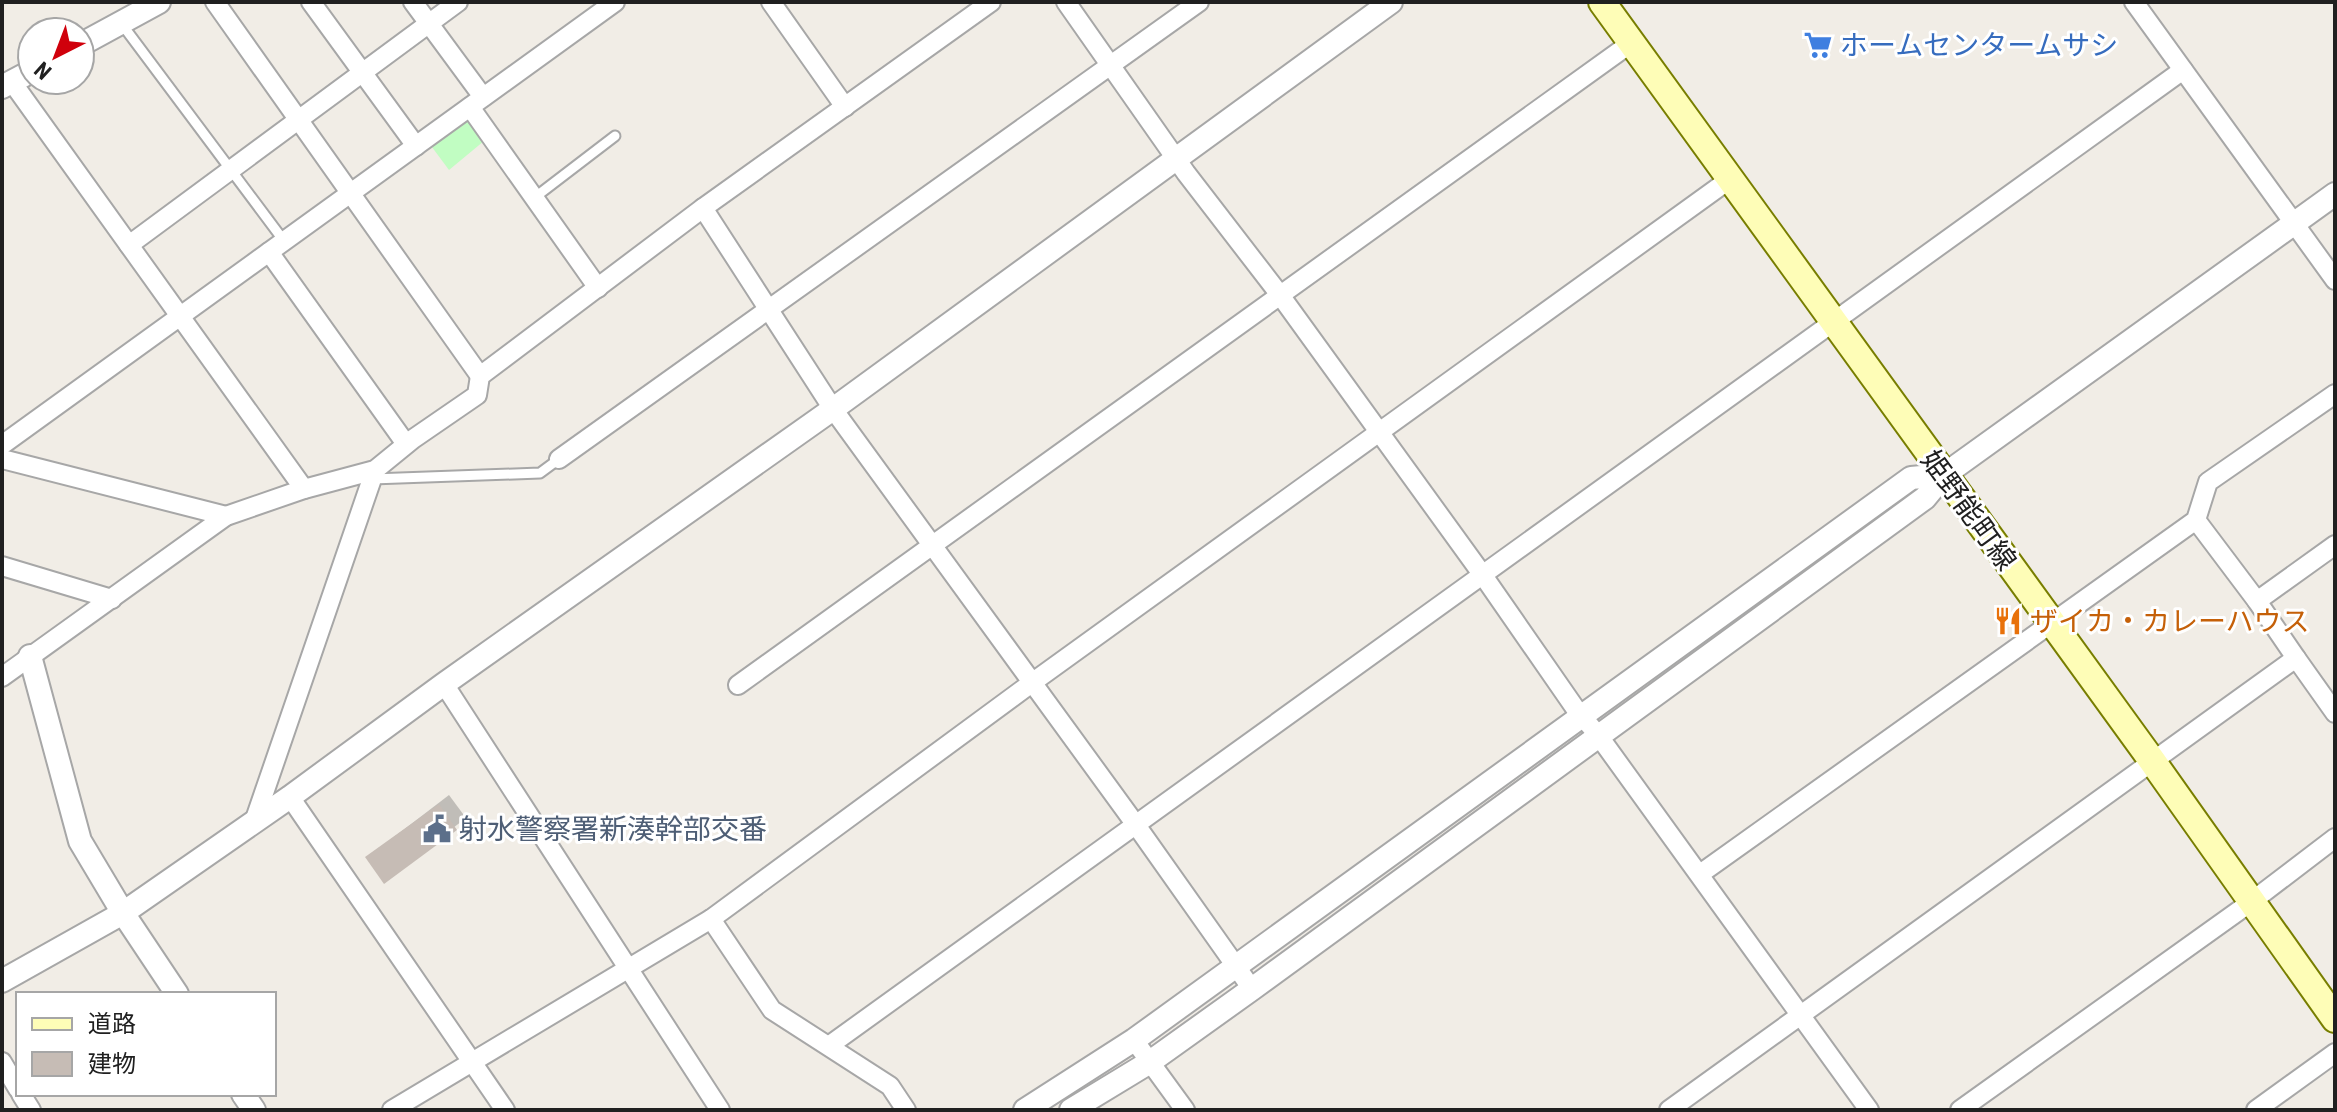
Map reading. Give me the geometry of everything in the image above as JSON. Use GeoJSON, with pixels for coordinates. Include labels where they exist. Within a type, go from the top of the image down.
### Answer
{"type":"FeatureCollection","features":[{"type":"Feature","properties":{"kind":"main road","name":"姫野能町線"},"geometry":{"type":"LineString","coordinates":[[1602,2],[2153,762],[2335,1019]]}},
{"type":"Feature","properties":{"kind":"street"},"geometry":{"type":"LineString","coordinates":[[96,36],[159,2]]}},
{"type":"Feature","properties":{"kind":"street"},"geometry":{"type":"LineString","coordinates":[[215,2],[480,376],[477,395],[406,444],[374,475],[254,822]]}},
{"type":"Feature","properties":{"kind":"street"},"geometry":{"type":"LineString","coordinates":[[311,2],[416,146]]}},
{"type":"Feature","properties":{"kind":"street"},"geometry":{"type":"LineString","coordinates":[[413,2],[429,23],[534,198],[598,288]]}},
{"type":"Feature","properties":{"kind":"street"},"geometry":{"type":"LineString","coordinates":[[129,245],[458,2]]}},
{"type":"Feature","properties":{"kind":"street"},"geometry":{"type":"LineString","coordinates":[[2,445],[615,2]]}},
{"type":"Feature","properties":{"kind":"street"},"geometry":{"type":"LineString","coordinates":[[771,2],[845,107]]}},
{"type":"Feature","properties":{"kind":"street"},"geometry":{"type":"LineString","coordinates":[[480,376],[703,208],[991,2]]}},
{"type":"Feature","properties":{"kind":"street"},"geometry":{"type":"LineString","coordinates":[[1066,2],[1175,158],[1280,295],[1869,1110]]}},
{"type":"Feature","properties":{"kind":"street"},"geometry":{"type":"LineString","coordinates":[[559,459],[1199,2]]}},
{"type":"Feature","properties":{"kind":"street"},"geometry":{"type":"LineString","coordinates":[[2,981],[123,913],[290,797],[444,684],[833,409],[1391,2]]}},
{"type":"Feature","properties":{"kind":"street"},"geometry":{"type":"LineString","coordinates":[[2134,2],[2335,280]]}},
{"type":"Feature","properties":{"kind":"street"},"geometry":{"type":"LineString","coordinates":[[738,685],[1631,43]]}},
{"type":"Feature","properties":{"kind":"street"},"geometry":{"type":"LineString","coordinates":[[830,1045],[2183,70]]}},
{"type":"Feature","properties":{"kind":"street"},"geometry":{"type":"LineString","coordinates":[[15,80],[304,489]]}},
{"type":"Feature","properties":{"kind":"street"},"geometry":{"type":"LineString","coordinates":[[392,1110],[711,919],[1033,682],[1730,179]]}},
{"type":"Feature","properties":{"kind":"street"},"geometry":{"type":"LineString","coordinates":[[1071,1110],[1150,1062],[1252,989],[1925,498],[1944,475],[2335,194]]}},
{"type":"Feature","properties":{"kind":"street"},"geometry":{"type":"LineString","coordinates":[[703,208],[833,409],[1252,989]]}},
{"type":"Feature","properties":{"kind":"street"},"geometry":{"type":"LineString","coordinates":[[276,247],[406,444]]}},
{"type":"Feature","properties":{"kind":"street"},"geometry":{"type":"LineString","coordinates":[[1700,874],[2196,520],[2208,482],[2335,394]]}},
{"type":"Feature","properties":{"kind":"street"},"geometry":{"type":"LineString","coordinates":[[2,459],[226,516]]}},
{"type":"Feature","properties":{"kind":"street"},"geometry":{"type":"LineString","coordinates":[[4,672],[226,516],[304,489],[374,475]]}},
{"type":"Feature","properties":{"kind":"street"},"geometry":{"type":"LineString","coordinates":[[1025,1110],[1134,1040],[1911,478],[1944,475]]}},
{"type":"Feature","properties":{"kind":"street"},"geometry":{"type":"LineString","coordinates":[[2196,520],[2335,713]]}},
{"type":"Feature","properties":{"kind":"street"},"geometry":{"type":"LineString","coordinates":[[2257,601],[2335,545]]}},
{"type":"Feature","properties":{"kind":"street"},"geometry":{"type":"LineString","coordinates":[[2,566],[112,599]]}},
{"type":"Feature","properties":{"kind":"street"},"geometry":{"type":"LineString","coordinates":[[30,656],[80,841],[176,992]]}},
{"type":"Feature","properties":{"kind":"street"},"geometry":{"type":"LineString","coordinates":[[1669,1110],[2296,658]]}},
{"type":"Feature","properties":{"kind":"street"},"geometry":{"type":"LineString","coordinates":[[444,684],[720,1110]]}},
{"type":"Feature","properties":{"kind":"street"},"geometry":{"type":"LineString","coordinates":[[290,797],[505,1110]]}},
{"type":"Feature","properties":{"kind":"street"},"geometry":{"type":"LineString","coordinates":[[1960,1110],[2251,902],[2335,838]]}},
{"type":"Feature","properties":{"kind":"street"},"geometry":{"type":"LineString","coordinates":[[711,919],[772,1010],[890,1086],[906,1110]]}},
{"type":"Feature","properties":{"kind":"street"},"geometry":{"type":"LineString","coordinates":[[1134,1040],[1185,1110]]}},
{"type":"Feature","properties":{"kind":"street"},"geometry":{"type":"LineString","coordinates":[[2256,1110],[2335,1053]]}},
{"type":"Feature","properties":{"kind":"street"},"geometry":{"type":"LineString","coordinates":[[2,1062],[16,1086]]}},
{"type":"Feature","properties":{"kind":"lane"},"geometry":{"type":"LineString","coordinates":[[121,23],[231,170],[276,247]]}},
{"type":"Feature","properties":{"kind":"lane"},"geometry":{"type":"LineString","coordinates":[[534,198],[615,136]]}},
{"type":"Feature","properties":{"kind":"lane"},"geometry":{"type":"LineString","coordinates":[[374,475],[540,473],[559,459]]}},
{"type":"Feature","properties":{"kind":"green space"},"geometry":{"type":"Polygon","coordinates":[[[470,107],[490,136],[449,170],[426,139],[470,107]]]}},
{"type":"Feature","properties":{"kind":"building"},"geometry":{"type":"Polygon","coordinates":[[[439,804],[457,830],[384,884],[365,857],[439,804]]]}},
{"type":"Feature","properties":{"kind":"place","name":"ホームセンタームサシ"},"geometry":{"type":"Point","coordinates":[1818,45]}},
{"type":"Feature","properties":{"kind":"place","name":"ザイカ・カレーハウス"},"geometry":{"type":"Point","coordinates":[2008,621]}},
{"type":"Feature","properties":{"kind":"place","name":"射水警察署新湊幹部交番"},"geometry":{"type":"Point","coordinates":[437,829]}}]}
